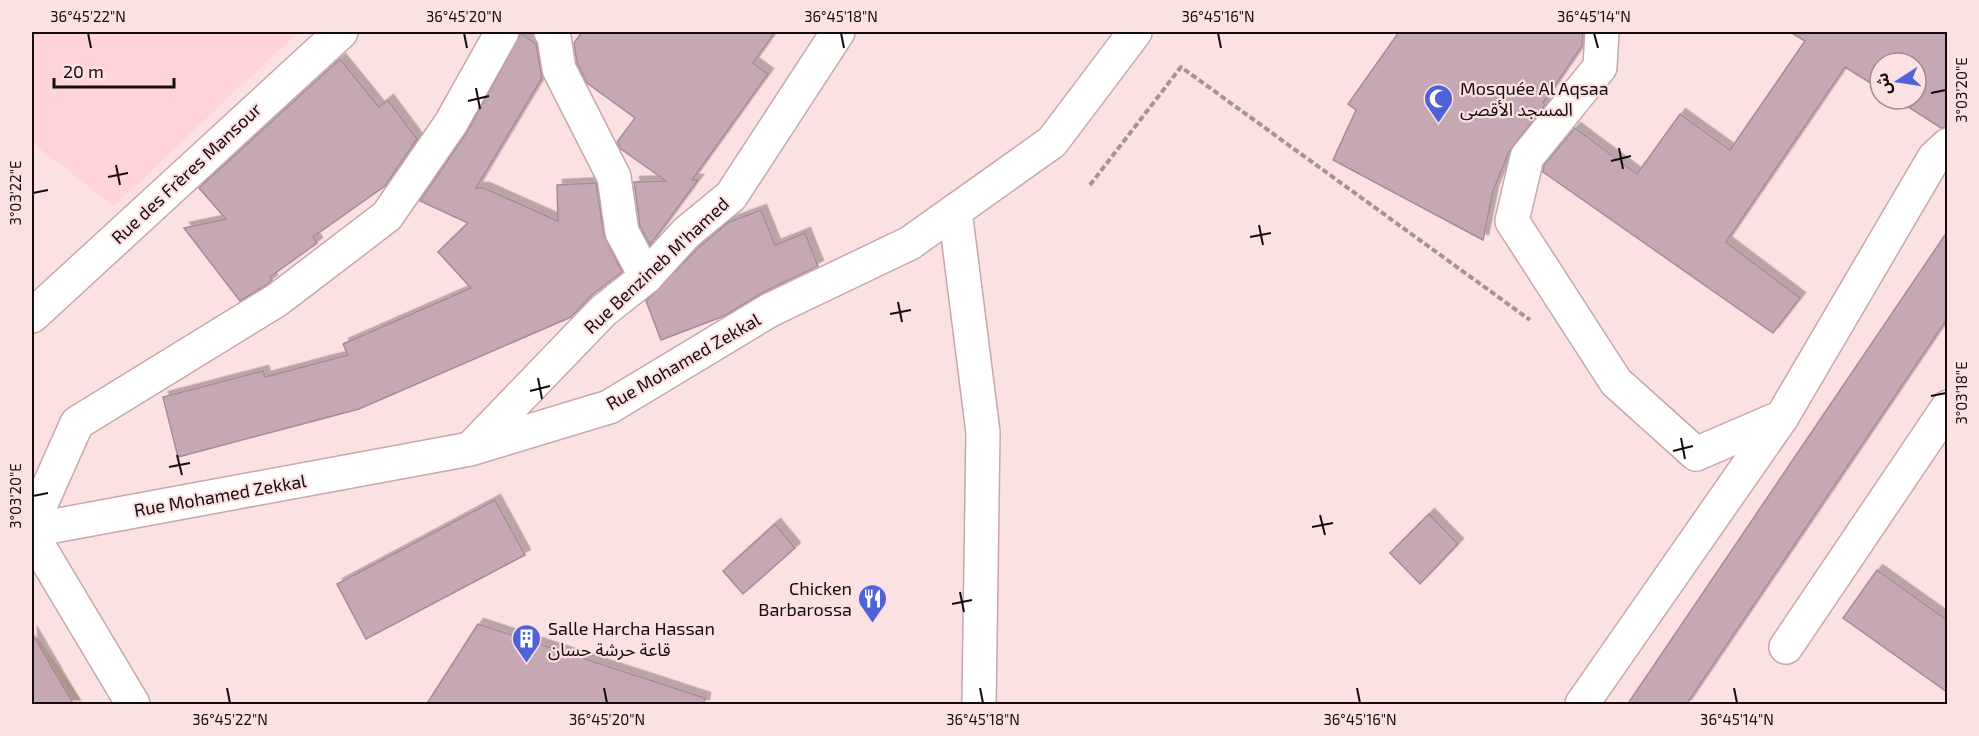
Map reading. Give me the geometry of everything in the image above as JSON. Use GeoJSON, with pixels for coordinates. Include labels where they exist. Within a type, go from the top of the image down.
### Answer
{"type":"FeatureCollection","features":[{"type":"Feature","properties":{"kind":"street","name":"Rue des Frères Mansour"},"geometry":{"type":"LineString","coordinates":[[32,315],[341,32]]}},
{"type":"Feature","properties":{"kind":"street"},"geometry":{"type":"LineString","coordinates":[[32,525],[77,423],[278,300],[387,216],[451,123],[502,32]]}},
{"type":"Feature","properties":{"kind":"street"},"geometry":{"type":"LineString","coordinates":[[551,32],[554,37],[559,69],[614,177],[622,232],[646,277]]}},
{"type":"Feature","properties":{"kind":"street","name":"Rue Benzineb M'hamed"},"geometry":{"type":"LineString","coordinates":[[470,449],[603,311],[646,277],[686,233],[731,196],[838,32]]}},
{"type":"Feature","properties":{"kind":"street","name":"Rue Mohamed Zekkal"},"geometry":{"type":"LineString","coordinates":[[32,530],[470,449],[609,407],[770,310],[910,243],[1052,142],[1136,32]]}},
{"type":"Feature","properties":{"kind":"street"},"geometry":{"type":"LineString","coordinates":[[1602,32],[1600,67],[1527,157],[1512,221],[1616,382],[1696,454],[1782,417]]}},
{"type":"Feature","properties":{"kind":"street"},"geometry":{"type":"LineString","coordinates":[[1582,705],[1782,417],[1934,158],[1947,145]]}},
{"type":"Feature","properties":{"kind":"street"},"geometry":{"type":"LineString","coordinates":[[955,211],[983,432],[979,705]]}},
{"type":"Feature","properties":{"kind":"street"},"geometry":{"type":"LineString","coordinates":[[1786,647],[1947,407]]}},
{"type":"Feature","properties":{"kind":"street"},"geometry":{"type":"LineString","coordinates":[[32,535],[133,705]]}},
{"type":"Feature","properties":{"kind":"path"},"geometry":{"type":"LineString","coordinates":[[1090,185],[1181,67],[1538,326]]}},
{"type":"Feature","properties":{"kind":"shaded area"},"geometry":{"type":"Polygon","coordinates":[[[32,32],[298,32],[114,206],[32,143],[32,32]]]}},
{"type":"Feature","properties":{"kind":"shaded area"},"geometry":{"type":"Polygon","coordinates":[[[32,630],[85,704],[32,704],[32,630]]]}},
{"type":"Feature","properties":{"kind":"building"},"geometry":{"type":"Polygon","coordinates":[[[582,32],[775,32],[753,63],[768,74],[692,180],[698,180],[650,245],[640,226],[634,182],[666,181],[621,149],[617,142],[635,118],[587,83],[577,63],[574,43],[582,32]]]}},
{"type":"Feature","properties":{"kind":"building","name":"Mosquée Al Aqsaa المسجد الأقصى"},"geometry":{"type":"Polygon","coordinates":[[[1399,32],[1583,32],[1582,46],[1543,103],[1545,105],[1509,152],[1493,191],[1483,240],[1333,160],[1356,110],[1348,104],[1399,32]]]}},
{"type":"Feature","properties":{"kind":"building"},"geometry":{"type":"Polygon","coordinates":[[[1790,32],[1947,32],[1947,127],[1941,128],[1915,111],[1928,111],[1928,51],[1868,51],[1868,81],[1845,67],[1726,242],[1800,298],[1773,333],[1543,172],[1544,165],[1575,128],[1637,174],[1680,114],[1730,150],[1805,41],[1790,32]]]}},
{"type":"Feature","properties":{"kind":"building"},"geometry":{"type":"Polygon","coordinates":[[[521,33],[536,44],[542,78],[476,188],[484,188],[558,221],[557,185],[596,183],[604,235],[622,272],[591,296],[571,317],[359,409],[178,457],[163,397],[263,371],[265,377],[348,355],[343,344],[471,288],[438,252],[468,223],[420,201],[467,132],[521,33]]]}},
{"type":"Feature","properties":{"kind":"building"},"geometry":{"type":"Polygon","coordinates":[[[340,59],[379,107],[388,100],[417,139],[385,186],[313,237],[317,243],[270,277],[272,280],[266,285],[240,301],[184,228],[226,219],[199,188],[340,59]]]}},
{"type":"Feature","properties":{"kind":"building"},"geometry":{"type":"Polygon","coordinates":[[[761,210],[775,245],[805,233],[818,266],[762,293],[724,316],[661,340],[646,301],[699,247],[729,222],[761,210]]]}},
{"type":"Feature","properties":{"kind":"building"},"geometry":{"type":"Polygon","coordinates":[[[1947,232],[1947,319],[1686,705],[1627,705],[1947,232]]]}},
{"type":"Feature","properties":{"kind":"building"},"geometry":{"type":"Polygon","coordinates":[[[495,500],[525,555],[366,639],[337,584],[495,500]]]}},
{"type":"Feature","properties":{"kind":"building"},"geometry":{"type":"Polygon","coordinates":[[[1429,514],[1458,544],[1420,584],[1390,553],[1429,514]]]}},
{"type":"Feature","properties":{"kind":"building"},"geometry":{"type":"Polygon","coordinates":[[[775,524],[795,548],[743,594],[723,571],[775,524]]]}},
{"type":"Feature","properties":{"kind":"building"},"geometry":{"type":"Polygon","coordinates":[[[1877,570],[1947,620],[1947,692],[1843,618],[1877,570]]]}},
{"type":"Feature","properties":{"kind":"building","name":"Salle Harcha Hassan قاعة حرشة حسان"},"geometry":{"type":"Polygon","coordinates":[[[478,624],[705,698],[704,705],[426,705],[478,624]]]}},
{"type":"Feature","properties":{"kind":"building"},"geometry":{"type":"Polygon","coordinates":[[[32,633],[74,705],[32,705],[32,633]]]}},
{"type":"Feature","properties":{"kind":"place","name":"Mosquée Al Aqsaa المسجد الأقصى"},"geometry":{"type":"Point","coordinates":[1439,124]}},
{"type":"Feature","properties":{"kind":"place","name":"Chicken Barbarossa"},"geometry":{"type":"Point","coordinates":[873,624]}},
{"type":"Feature","properties":{"kind":"place","name":"Salle Harcha Hassan قاعة حرشة حسان"},"geometry":{"type":"Point","coordinates":[527,664]}}]}
